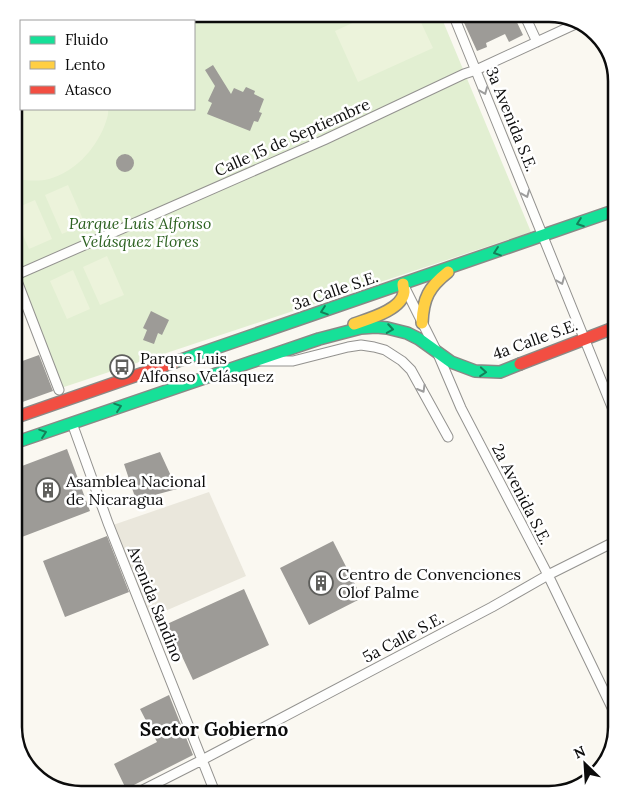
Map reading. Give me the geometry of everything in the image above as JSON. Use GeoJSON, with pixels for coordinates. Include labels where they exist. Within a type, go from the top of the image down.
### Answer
{"type":"FeatureCollection","features":[{"type":"Feature","properties":{"kind":"street","name":"3a Avenida S.E."},"geometry":{"type":"LineString","coordinates":[[457,23],[543,236]]}},
{"type":"Feature","properties":{"kind":"street"},"geometry":{"type":"LineString","coordinates":[[528,23],[537,42]]}},
{"type":"Feature","properties":{"kind":"street","name":"Calle 15 de Septiembre"},"geometry":{"type":"LineString","coordinates":[[23,270],[324,140],[570,27]]}},
{"type":"Feature","properties":{"kind":"street","name":"3a Calle S.E."},"geometry":{"type":"LineString","coordinates":[[23,414],[61,395],[403,284],[608,213]]}},
{"type":"Feature","properties":{"kind":"street"},"geometry":{"type":"LineString","coordinates":[[543,236],[608,398]]}},
{"type":"Feature","properties":{"kind":"street"},"geometry":{"type":"LineString","coordinates":[[422,323],[424,304],[428,291],[438,280],[461,264]]}},
{"type":"Feature","properties":{"kind":"street"},"geometry":{"type":"LineString","coordinates":[[23,440],[293,347],[387,311],[403,295],[403,284]]}},
{"type":"Feature","properties":{"kind":"street","name":"2a Avenida S.E."},"geometry":{"type":"LineString","coordinates":[[403,284],[438,354],[461,408],[548,575],[608,699]]}},
{"type":"Feature","properties":{"kind":"street"},"geometry":{"type":"LineString","coordinates":[[23,297],[61,395]]}},
{"type":"Feature","properties":{"kind":"street"},"geometry":{"type":"LineString","coordinates":[[293,347],[358,329],[384,327],[414,336],[438,354]]}},
{"type":"Feature","properties":{"kind":"street","name":"4a Calle S.E."},"geometry":{"type":"LineString","coordinates":[[438,354],[471,370],[500,372],[608,330]]}},
{"type":"Feature","properties":{"kind":"street"},"geometry":{"type":"LineString","coordinates":[[253,361],[293,361],[360,345],[385,350],[402,361],[411,370],[448,437]]}},
{"type":"Feature","properties":{"kind":"street","name":"Avenida Sandino"},"geometry":{"type":"LineString","coordinates":[[72,423],[108,523],[212,786]]}},
{"type":"Feature","properties":{"kind":"street","name":"5a Calle S.E."},"geometry":{"type":"LineString","coordinates":[[151,786],[608,545]]}},
{"type":"Feature","properties":{"kind":"green space","name":"Parque Luis Alfonso Velásquez Flores"},"geometry":{"type":"Polygon","coordinates":[[[195,22],[444,23],[531,232],[55,390],[23,309],[23,110],[195,110],[195,22]]]}},
{"type":"Feature","properties":{"kind":"green space"},"geometry":{"type":"Polygon","coordinates":[[[353,23],[421,23],[433,48],[358,82],[335,31],[353,23]]]}},
{"type":"Feature","properties":{"kind":"green space"},"geometry":{"type":"Polygon","coordinates":[[[23,110],[108,110],[108,116],[100,136],[89,152],[75,166],[58,176],[36,181],[23,180],[23,110]]]}},
{"type":"Feature","properties":{"kind":"green space"},"geometry":{"type":"Polygon","coordinates":[[[68,185],[85,224],[62,234],[45,195],[68,185]]]}},
{"type":"Feature","properties":{"kind":"green space"},"geometry":{"type":"Polygon","coordinates":[[[35,200],[52,239],[29,249],[23,235],[23,205],[35,200]]]}},
{"type":"Feature","properties":{"kind":"green space"},"geometry":{"type":"Polygon","coordinates":[[[107,256],[124,295],[100,305],[83,267],[107,256]]]}},
{"type":"Feature","properties":{"kind":"green space"},"geometry":{"type":"Polygon","coordinates":[[[73,270],[90,309],[67,319],[50,281],[73,270]]]}},
{"type":"Feature","properties":{"kind":"shaded area"},"geometry":{"type":"Polygon","coordinates":[[[209,492],[246,576],[149,618],[113,525],[209,492]]]}},
{"type":"Feature","properties":{"kind":"building"},"geometry":{"type":"Polygon","coordinates":[[[464,23],[517,23],[523,35],[509,42],[505,34],[486,43],[487,47],[477,51],[464,23]]]}},
{"type":"Feature","properties":{"kind":"building"},"geometry":{"type":"Polygon","coordinates":[[[213,65],[231,94],[234,88],[243,92],[246,87],[255,91],[254,94],[264,99],[259,112],[262,113],[258,122],[254,121],[250,131],[207,114],[212,103],[208,101],[215,86],[205,70],[213,65]]]}},
{"type":"Feature","properties":{"kind":"building"},"geometry":{"type":"Polygon","coordinates":[[[125,154],[131,157],[134,163],[131,169],[125,172],[119,169],[116,163],[119,157],[125,154]]]}},
{"type":"Feature","properties":{"kind":"building"},"geometry":{"type":"Polygon","coordinates":[[[151,311],[169,320],[162,335],[158,333],[154,344],[143,340],[147,330],[143,328],[151,311]]]}},
{"type":"Feature","properties":{"kind":"building"},"geometry":{"type":"Polygon","coordinates":[[[39,355],[53,391],[23,402],[23,361],[39,355]]]}},
{"type":"Feature","properties":{"kind":"building","name":"Asamblea Nacional de Nicaragua"},"geometry":{"type":"Polygon","coordinates":[[[67,449],[90,511],[23,537],[23,466],[67,449]]]}},
{"type":"Feature","properties":{"kind":"building"},"geometry":{"type":"Polygon","coordinates":[[[160,452],[177,489],[136,500],[124,464],[160,452]]]}},
{"type":"Feature","properties":{"kind":"building"},"geometry":{"type":"Polygon","coordinates":[[[107,536],[129,592],[65,617],[43,561],[107,536]]]}},
{"type":"Feature","properties":{"kind":"building","name":"Centro de Convenciones Olof Palme"},"geometry":{"type":"Polygon","coordinates":[[[333,541],[362,598],[309,625],[280,568],[333,541]]]}},
{"type":"Feature","properties":{"kind":"building"},"geometry":{"type":"Polygon","coordinates":[[[244,589],[269,645],[193,680],[167,624],[244,589]]]}},
{"type":"Feature","properties":{"kind":"building"},"geometry":{"type":"Polygon","coordinates":[[[169,695],[193,755],[132,786],[125,786],[114,764],[157,742],[140,709],[169,695]]]}},
{"type":"Feature","properties":{"kind":"traffic: fast"},"geometry":{"type":"LineString","coordinates":[[175,362],[608,213]]}},
{"type":"Feature","properties":{"kind":"traffic: fast"},"geometry":{"type":"LineString","coordinates":[[23,440],[319,339],[361,328],[387,328],[407,333],[419,339],[451,362],[475,371],[500,372],[520,364]]}},
{"type":"Feature","properties":{"kind":"traffic: slow"},"geometry":{"type":"LineString","coordinates":[[422,323],[428,294],[448,272]]}},
{"type":"Feature","properties":{"kind":"traffic: slow"},"geometry":{"type":"LineString","coordinates":[[354,324],[391,309],[402,298],[404,292],[403,284]]}},
{"type":"Feature","properties":{"kind":"traffic: jam"},"geometry":{"type":"LineString","coordinates":[[520,364],[608,330]]}},
{"type":"Feature","properties":{"kind":"traffic: jam"},"geometry":{"type":"LineString","coordinates":[[23,415],[175,362]]}},
{"type":"Feature","properties":{"kind":"place","name":"Parque Luis Alfonso Velásquez"},"geometry":{"type":"Point","coordinates":[122,367]}},
{"type":"Feature","properties":{"kind":"place","name":"Asamblea Nacional de Nicaragua"},"geometry":{"type":"Point","coordinates":[48,490]}},
{"type":"Feature","properties":{"kind":"place","name":"Centro de Convenciones Olof Palme"},"geometry":{"type":"Point","coordinates":[321,583]}},
{"type":"Feature","properties":{"kind":"district","name":"Sector Gobierno"},"geometry":{"type":"Point","coordinates":[214,729]}}]}
